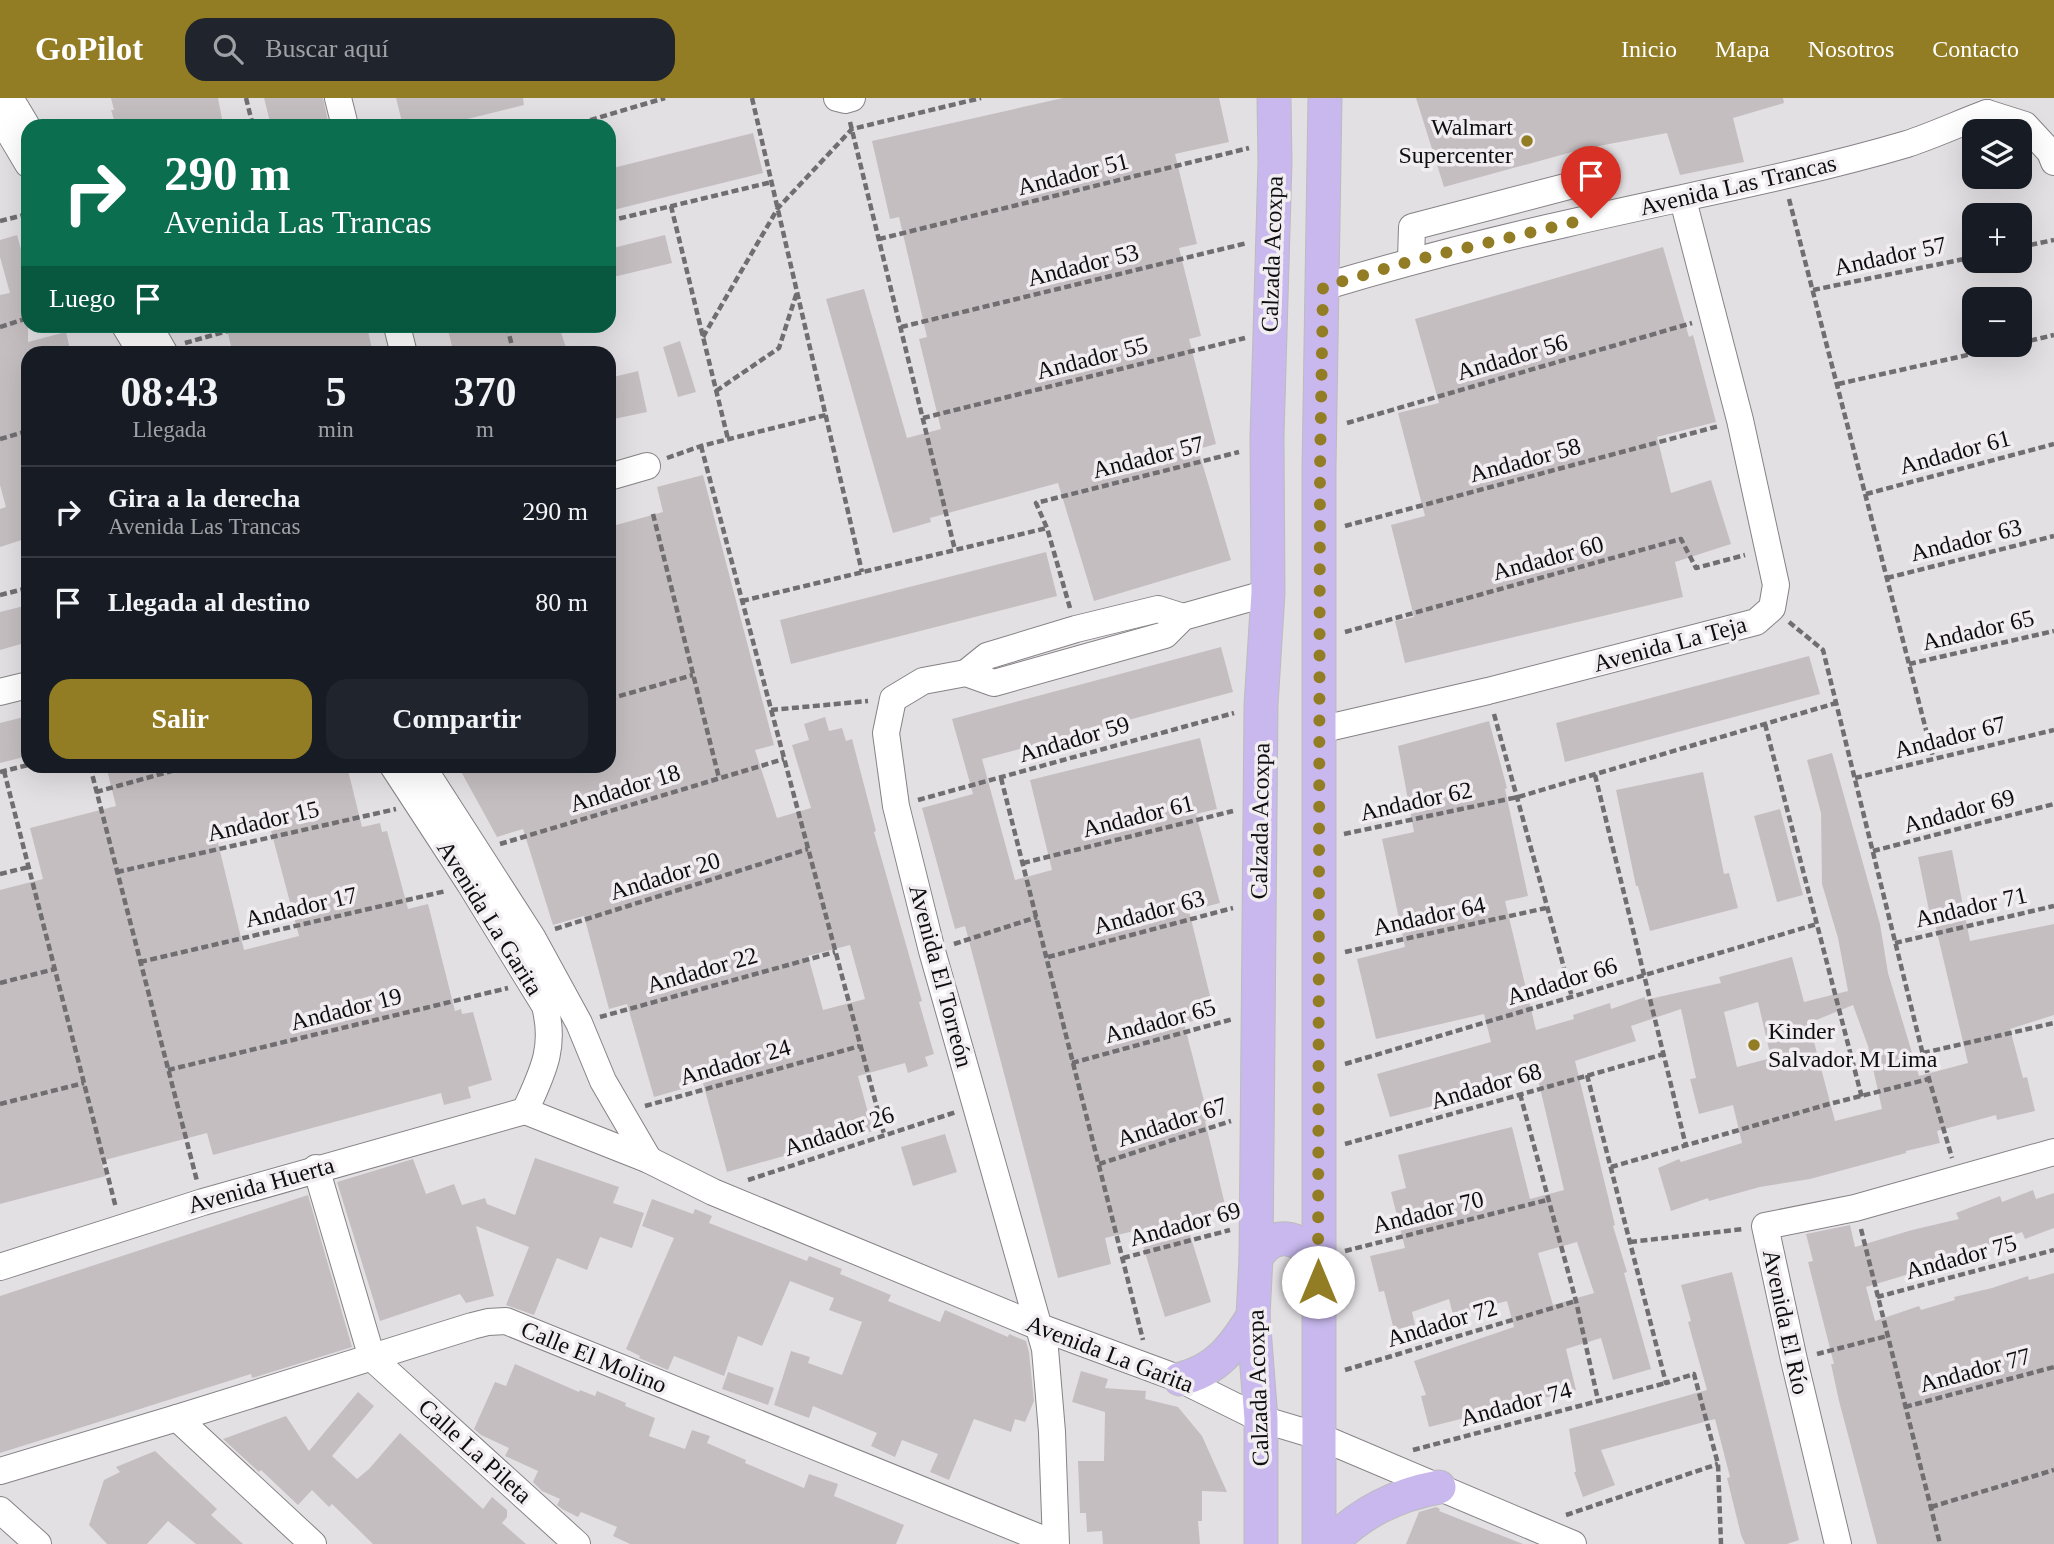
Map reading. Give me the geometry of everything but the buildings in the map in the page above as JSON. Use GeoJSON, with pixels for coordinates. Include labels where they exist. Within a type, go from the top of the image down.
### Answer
{"type":"FeatureCollection","features":[{"type":"Feature","properties":{"kind":"main road"},"geometry":{"type":"LineString","coordinates":[[1275,131],[1294,142],[1316,138],[1325,111]]}},
{"type":"Feature","properties":{"kind":"main road","name":"Calzada Acoxpa"},"geometry":{"type":"LineString","coordinates":[[1319,1544],[1317,1072],[1320,433],[1325,111]]}},
{"type":"Feature","properties":{"kind":"main road"},"geometry":{"type":"LineString","coordinates":[[1275,131],[1286,153],[1301,150],[1326,159]]}},
{"type":"Feature","properties":{"kind":"main road","name":"Calzada Acoxpa"},"geometry":{"type":"LineString","coordinates":[[1261,1544],[1261,1419],[1253,1316],[1256,1258],[1261,705],[1268,593],[1267,449],[1275,131]]}},
{"type":"Feature","properties":{"kind":"main road"},"geometry":{"type":"LineString","coordinates":[[1267,449],[1295,452],[1310,447],[1320,433]]}},
{"type":"Feature","properties":{"kind":"main road"},"geometry":{"type":"LineString","coordinates":[[1267,449],[1280,457],[1294,454],[1309,459],[1320,469]]}},
{"type":"Feature","properties":{"kind":"main road"},"geometry":{"type":"LineString","coordinates":[[1256,1223],[1270,1233],[1287,1236],[1303,1231],[1318,1220]]}},
{"type":"Feature","properties":{"kind":"main road"},"geometry":{"type":"LineString","coordinates":[[1256,1258],[1272,1241],[1287,1238],[1304,1244],[1318,1258]]}},
{"type":"Feature","properties":{"kind":"main road"},"geometry":{"type":"LineString","coordinates":[[1165,1373],[1193,1376],[1218,1363],[1253,1316]]}},
{"type":"Feature","properties":{"kind":"main road"},"geometry":{"type":"LineString","coordinates":[[1331,1544],[1343,1531],[1373,1509],[1416,1492],[1440,1487]]}},
{"type":"Feature","properties":{"kind":"street"},"geometry":{"type":"LineString","coordinates":[[10,98],[23,119]]}},
{"type":"Feature","properties":{"kind":"street"},"geometry":{"type":"LineString","coordinates":[[338,98],[343,119]]}},
{"type":"Feature","properties":{"kind":"street"},"geometry":{"type":"LineString","coordinates":[[1992,106],[2025,125],[2050,152],[2054,162]]}},
{"type":"Feature","properties":{"kind":"street","name":"Avenida Las Trancas"},"geometry":{"type":"LineString","coordinates":[[1323,287],[1411,261],[1568,223],[1784,177],[1910,143],[1992,106]]}},
{"type":"Feature","properties":{"kind":"street"},"geometry":{"type":"LineString","coordinates":[[0,117],[21,152]]}},
{"type":"Feature","properties":{"kind":"street"},"geometry":{"type":"LineString","coordinates":[[1411,261],[1412,227],[1592,180]]}},
{"type":"Feature","properties":{"kind":"street","name":"Avenida La Teja"},"geometry":{"type":"LineString","coordinates":[[1319,730],[1488,691],[1756,622],[1772,608],[1776,584],[1769,548],[1740,420],[1684,200]]}},
{"type":"Feature","properties":{"kind":"street"},"geometry":{"type":"LineString","coordinates":[[134,333],[150,346]]}},
{"type":"Feature","properties":{"kind":"street"},"geometry":{"type":"LineString","coordinates":[[616,475],[647,466]]}},
{"type":"Feature","properties":{"kind":"street"},"geometry":{"type":"LineString","coordinates":[[893,699],[923,681],[966,673],[994,682],[1165,635],[1183,617],[1268,593]]}},
{"type":"Feature","properties":{"kind":"street"},"geometry":{"type":"LineString","coordinates":[[966,673],[987,656],[1076,629],[1158,609],[1183,617]]}},
{"type":"Feature","properties":{"kind":"street"},"geometry":{"type":"LineString","coordinates":[[0,692],[21,687]]}},
{"type":"Feature","properties":{"kind":"street","name":"Avenida El Torreón"},"geometry":{"type":"LineString","coordinates":[[893,699],[886,733],[896,806],[932,951],[1045,1349],[1052,1432],[1055,1544]]}},
{"type":"Feature","properties":{"kind":"street","name":"Avenida La Garita"},"geometry":{"type":"LineString","coordinates":[[398,773],[545,1006],[550,1038],[547,1061],[525,1111],[649,1160],[713,1192],[1037,1326],[1165,1373],[1261,1419],[1318,1436],[1573,1544]]}},
{"type":"Feature","properties":{"kind":"street","name":"Avenida La Garita"},"geometry":{"type":"LineString","coordinates":[[426,773],[532,937],[579,1023],[603,1081],[649,1160]]}},
{"type":"Feature","properties":{"kind":"street","name":"Avenida Huerta"},"geometry":{"type":"LineString","coordinates":[[0,1267],[316,1168],[525,1111]]}},
{"type":"Feature","properties":{"kind":"street","name":"Avenida El Río"},"geometry":{"type":"LineString","coordinates":[[1838,1544],[1765,1226],[1855,1208],[2054,1153]]}},
{"type":"Feature","properties":{"kind":"street"},"geometry":{"type":"LineString","coordinates":[[316,1168],[372,1358]]}},
{"type":"Feature","properties":{"kind":"street","name":"Calle El Molino"},"geometry":{"type":"LineString","coordinates":[[0,1471],[472,1326],[506,1321],[1055,1544]]}},
{"type":"Feature","properties":{"kind":"street","name":"Calle La Pileta"},"geometry":{"type":"LineString","coordinates":[[372,1358],[577,1544]]}},
{"type":"Feature","properties":{"kind":"street"},"geometry":{"type":"LineString","coordinates":[[177,1418],[313,1544]]}},
{"type":"Feature","properties":{"kind":"street"},"geometry":{"type":"LineString","coordinates":[[0,1510],[37,1544]]}},
{"type":"Feature","properties":{"kind":"path"},"geometry":{"type":"LineString","coordinates":[[246,98],[251,119]]}},
{"type":"Feature","properties":{"kind":"path"},"geometry":{"type":"LineString","coordinates":[[594,119],[665,98]]}},
{"type":"Feature","properties":{"kind":"path"},"geometry":{"type":"LineString","coordinates":[[752,98],[862,572]]}},
{"type":"Feature","properties":{"kind":"path"},"geometry":{"type":"LineString","coordinates":[[703,337],[778,208],[852,129],[981,98]]}},
{"type":"Feature","properties":{"kind":"path"},"geometry":{"type":"LineString","coordinates":[[845,99],[956,550]]}},
{"type":"Feature","properties":{"kind":"path","name":"Andador 51"},"geometry":{"type":"LineString","coordinates":[[879,239],[1275,131]]}},
{"type":"Feature","properties":{"kind":"path"},"geometry":{"type":"LineString","coordinates":[[1784,177],[1933,758]]}},
{"type":"Feature","properties":{"kind":"path"},"geometry":{"type":"LineString","coordinates":[[616,219],[772,182]]}},
{"type":"Feature","properties":{"kind":"path"},"geometry":{"type":"LineString","coordinates":[[671,206],[728,439]]}},
{"type":"Feature","properties":{"kind":"path"},"geometry":{"type":"LineString","coordinates":[[0,221],[21,216]]}},
{"type":"Feature","properties":{"kind":"path","name":"Andador 53"},"geometry":{"type":"LineString","coordinates":[[901,327],[1273,237]]}},
{"type":"Feature","properties":{"kind":"path"},"geometry":{"type":"LineString","coordinates":[[2032,245],[2054,240]]}},
{"type":"Feature","properties":{"kind":"path","name":"Andador 57"},"geometry":{"type":"LineString","coordinates":[[1813,289],[1962,259]]}},
{"type":"Feature","properties":{"kind":"path"},"geometry":{"type":"LineString","coordinates":[[716,391],[779,348],[797,292]]}},
{"type":"Feature","properties":{"kind":"path","name":"Andador 56"},"geometry":{"type":"LineString","coordinates":[[1320,433],[1713,317]]}},
{"type":"Feature","properties":{"kind":"path"},"geometry":{"type":"LineString","coordinates":[[0,327],[21,320]]}},
{"type":"Feature","properties":{"kind":"path","name":"Andador 55"},"geometry":{"type":"LineString","coordinates":[[923,418],[1270,332]]}},
{"type":"Feature","properties":{"kind":"path"},"geometry":{"type":"LineString","coordinates":[[177,346],[221,333]]}},
{"type":"Feature","properties":{"kind":"path"},"geometry":{"type":"LineString","coordinates":[[2032,340],[2054,335]]}},
{"type":"Feature","properties":{"kind":"path"},"geometry":{"type":"LineString","coordinates":[[1838,384],[1962,356]]}},
{"type":"Feature","properties":{"kind":"path"},"geometry":{"type":"LineString","coordinates":[[647,466],[701,446],[826,415]]}},
{"type":"Feature","properties":{"kind":"path","name":"Andador 58"},"geometry":{"type":"LineString","coordinates":[[1320,533],[1740,420]]}},
{"type":"Feature","properties":{"kind":"path"},"geometry":{"type":"LineString","coordinates":[[0,439],[21,433]]}},
{"type":"Feature","properties":{"kind":"path","name":"Andador 61"},"geometry":{"type":"LineString","coordinates":[[1866,494],[2054,444]]}},
{"type":"Feature","properties":{"kind":"path"},"geometry":{"type":"LineString","coordinates":[[701,446],[884,1134]]}},
{"type":"Feature","properties":{"kind":"path","name":"Andador 57"},"geometry":{"type":"LineString","coordinates":[[1046,528],[1036,503],[1267,449]]}},
{"type":"Feature","properties":{"kind":"path"},"geometry":{"type":"LineString","coordinates":[[653,514],[719,778]]}},
{"type":"Feature","properties":{"kind":"path"},"geometry":{"type":"LineString","coordinates":[[742,601],[1046,528],[1076,629]]}},
{"type":"Feature","properties":{"kind":"path","name":"Andador 63"},"geometry":{"type":"LineString","coordinates":[[1887,578],[2054,536]]}},
{"type":"Feature","properties":{"kind":"path","name":"Andador 60"},"geometry":{"type":"LineString","coordinates":[[1320,639],[1681,539],[1696,568],[1769,548]]}},
{"type":"Feature","properties":{"kind":"path"},"geometry":{"type":"LineString","coordinates":[[0,595],[21,590]]}},
{"type":"Feature","properties":{"kind":"path"},"geometry":{"type":"LineString","coordinates":[[1772,608],[1823,650],[1929,1079],[1958,1179]]}},
{"type":"Feature","properties":{"kind":"path","name":"Andador 65"},"geometry":{"type":"LineString","coordinates":[[1909,664],[2054,631]]}},
{"type":"Feature","properties":{"kind":"path"},"geometry":{"type":"LineString","coordinates":[[616,697],[693,675]]}},
{"type":"Feature","properties":{"kind":"path"},"geometry":{"type":"LineString","coordinates":[[1488,691],[1572,997]]}},
{"type":"Feature","properties":{"kind":"path"},"geometry":{"type":"LineString","coordinates":[[771,710],[893,699]]}},
{"type":"Feature","properties":{"kind":"path","name":"Andador 62"},"geometry":{"type":"LineString","coordinates":[[1320,839],[1518,796],[1836,703]]}},
{"type":"Feature","properties":{"kind":"path","name":"Andador 59"},"geometry":{"type":"LineString","coordinates":[[896,806],[1261,705]]}},
{"type":"Feature","properties":{"kind":"path"},"geometry":{"type":"LineString","coordinates":[[1765,724],[1862,1098]]}},
{"type":"Feature","properties":{"kind":"path","name":"Andador 67"},"geometry":{"type":"LineString","coordinates":[[1855,778],[2054,730]]}},
{"type":"Feature","properties":{"kind":"path","name":"Andador 18"},"geometry":{"type":"LineString","coordinates":[[476,852],[784,759]]}},
{"type":"Feature","properties":{"kind":"path"},"geometry":{"type":"LineString","coordinates":[[21,767],[2,772],[29,867],[121,1228]]}},
{"type":"Feature","properties":{"kind":"path"},"geometry":{"type":"LineString","coordinates":[[91,773],[202,1202]]}},
{"type":"Feature","properties":{"kind":"path"},"geometry":{"type":"LineString","coordinates":[[96,792],[165,773]]}},
{"type":"Feature","properties":{"kind":"path"},"geometry":{"type":"LineString","coordinates":[[1595,775],[1686,1146]]}},
{"type":"Feature","properties":{"kind":"path"},"geometry":{"type":"LineString","coordinates":[[1001,778],[1123,1258],[1165,1373]]}},
{"type":"Feature","properties":{"kind":"path","name":"Andador 15"},"geometry":{"type":"LineString","coordinates":[[117,872],[417,803]]}},
{"type":"Feature","properties":{"kind":"path","name":"Andador 61"},"geometry":{"type":"LineString","coordinates":[[1023,863],[1261,804]]}},
{"type":"Feature","properties":{"kind":"path","name":"Andador 69"},"geometry":{"type":"LineString","coordinates":[[1873,851],[2054,804]]}},
{"type":"Feature","properties":{"kind":"path","name":"Andador 20"},"geometry":{"type":"LineString","coordinates":[[532,937],[808,849]]}},
{"type":"Feature","properties":{"kind":"path"},"geometry":{"type":"LineString","coordinates":[[0,874],[29,867]]}},
{"type":"Feature","properties":{"kind":"path","name":"Andador 17"},"geometry":{"type":"LineString","coordinates":[[140,962],[470,884]]}},
{"type":"Feature","properties":{"kind":"path","name":"Andador 63"},"geometry":{"type":"LineString","coordinates":[[1048,957],[1259,901]]}},
{"type":"Feature","properties":{"kind":"path","name":"Andador 71"},"geometry":{"type":"LineString","coordinates":[[1895,943],[2054,906]]}},
{"type":"Feature","properties":{"kind":"path","name":"Andador 64"},"geometry":{"type":"LineString","coordinates":[[1318,958],[1546,908]]}},
{"type":"Feature","properties":{"kind":"path"},"geometry":{"type":"LineString","coordinates":[[932,951],[1037,917]]}},
{"type":"Feature","properties":{"kind":"path","name":"Andador 66"},"geometry":{"type":"LineString","coordinates":[[1317,1072],[1817,924]]}},
{"type":"Feature","properties":{"kind":"path","name":"Andador 22"},"geometry":{"type":"LineString","coordinates":[[579,1023],[835,951]]}},
{"type":"Feature","properties":{"kind":"path"},"geometry":{"type":"LineString","coordinates":[[0,983],[55,969]]}},
{"type":"Feature","properties":{"kind":"path","name":"Andador 19"},"geometry":{"type":"LineString","coordinates":[[168,1070],[532,983]]}},
{"type":"Feature","properties":{"kind":"path","name":"Andador 65"},"geometry":{"type":"LineString","coordinates":[[1072,1063],[1258,1012]]}},
{"type":"Feature","properties":{"kind":"path"},"geometry":{"type":"LineString","coordinates":[[1923,1053],[2054,1023]]}},
{"type":"Feature","properties":{"kind":"path","name":"Andador 24"},"geometry":{"type":"LineString","coordinates":[[620,1113],[860,1046]]}},
{"type":"Feature","properties":{"kind":"path","name":"Andador 68"},"geometry":{"type":"LineString","coordinates":[[1318,1152],[1664,1054]]}},
{"type":"Feature","properties":{"kind":"path"},"geometry":{"type":"LineString","coordinates":[[1587,1075],[1666,1383]]}},
{"type":"Feature","properties":{"kind":"path"},"geometry":{"type":"LineString","coordinates":[[1611,1167],[1829,1104],[1862,1098],[1929,1079]]}},
{"type":"Feature","properties":{"kind":"path"},"geometry":{"type":"LineString","coordinates":[[0,1104],[84,1083]]}},
{"type":"Feature","properties":{"kind":"path"},"geometry":{"type":"LineString","coordinates":[[1520,1094],[1576,1301],[1598,1400]]}},
{"type":"Feature","properties":{"kind":"path","name":"Andador 26"},"geometry":{"type":"LineString","coordinates":[[713,1192],[976,1106]]}},
{"type":"Feature","properties":{"kind":"path","name":"Andador 67"},"geometry":{"type":"LineString","coordinates":[[1099,1164],[1257,1113]]}},
{"type":"Feature","properties":{"kind":"path","name":"Andador 70"},"geometry":{"type":"LineString","coordinates":[[1318,1258],[1547,1200]]}},
{"type":"Feature","properties":{"kind":"path"},"geometry":{"type":"LineString","coordinates":[[1855,1208],[1940,1544]]}},
{"type":"Feature","properties":{"kind":"path","name":"Andador 69"},"geometry":{"type":"LineString","coordinates":[[1123,1258],[1256,1223]]}},
{"type":"Feature","properties":{"kind":"path"},"geometry":{"type":"LineString","coordinates":[[1630,1242],[1765,1226]]}},
{"type":"Feature","properties":{"kind":"path","name":"Andador 75"},"geometry":{"type":"LineString","coordinates":[[1877,1297],[2054,1250]]}},
{"type":"Feature","properties":{"kind":"path","name":"Andador 72"},"geometry":{"type":"LineString","coordinates":[[1318,1378],[1576,1301]]}},
{"type":"Feature","properties":{"kind":"path"},"geometry":{"type":"LineString","coordinates":[[1794,1360],[1887,1336]]}},
{"type":"Feature","properties":{"kind":"path","name":"Andador 77"},"geometry":{"type":"LineString","coordinates":[[1905,1408],[2054,1367]]}},
{"type":"Feature","properties":{"kind":"path","name":"Andador 74"},"geometry":{"type":"LineString","coordinates":[[1375,1460],[1694,1374],[1718,1464]]}},
{"type":"Feature","properties":{"kind":"path"},"geometry":{"type":"LineString","coordinates":[[1531,1526],[1718,1464],[1720,1544]]}},
{"type":"Feature","properties":{"kind":"path"},"geometry":{"type":"LineString","coordinates":[[1931,1507],[2054,1470]]}},
{"type":"Feature","properties":{"kind":"place","name":"Walmart Supercenter"},"geometry":{"type":"Point","coordinates":[1527,141]}},
{"type":"Feature","properties":{"kind":"place","name":"Kinder Salvador M Lima"},"geometry":{"type":"Point","coordinates":[1754,1045]}},
{"type":"Feature","properties":{"kind":"route"},"geometry":{"type":"LineString","coordinates":[[1318,1282],[1323,287],[1411,261],[1591,218]]}}]}
